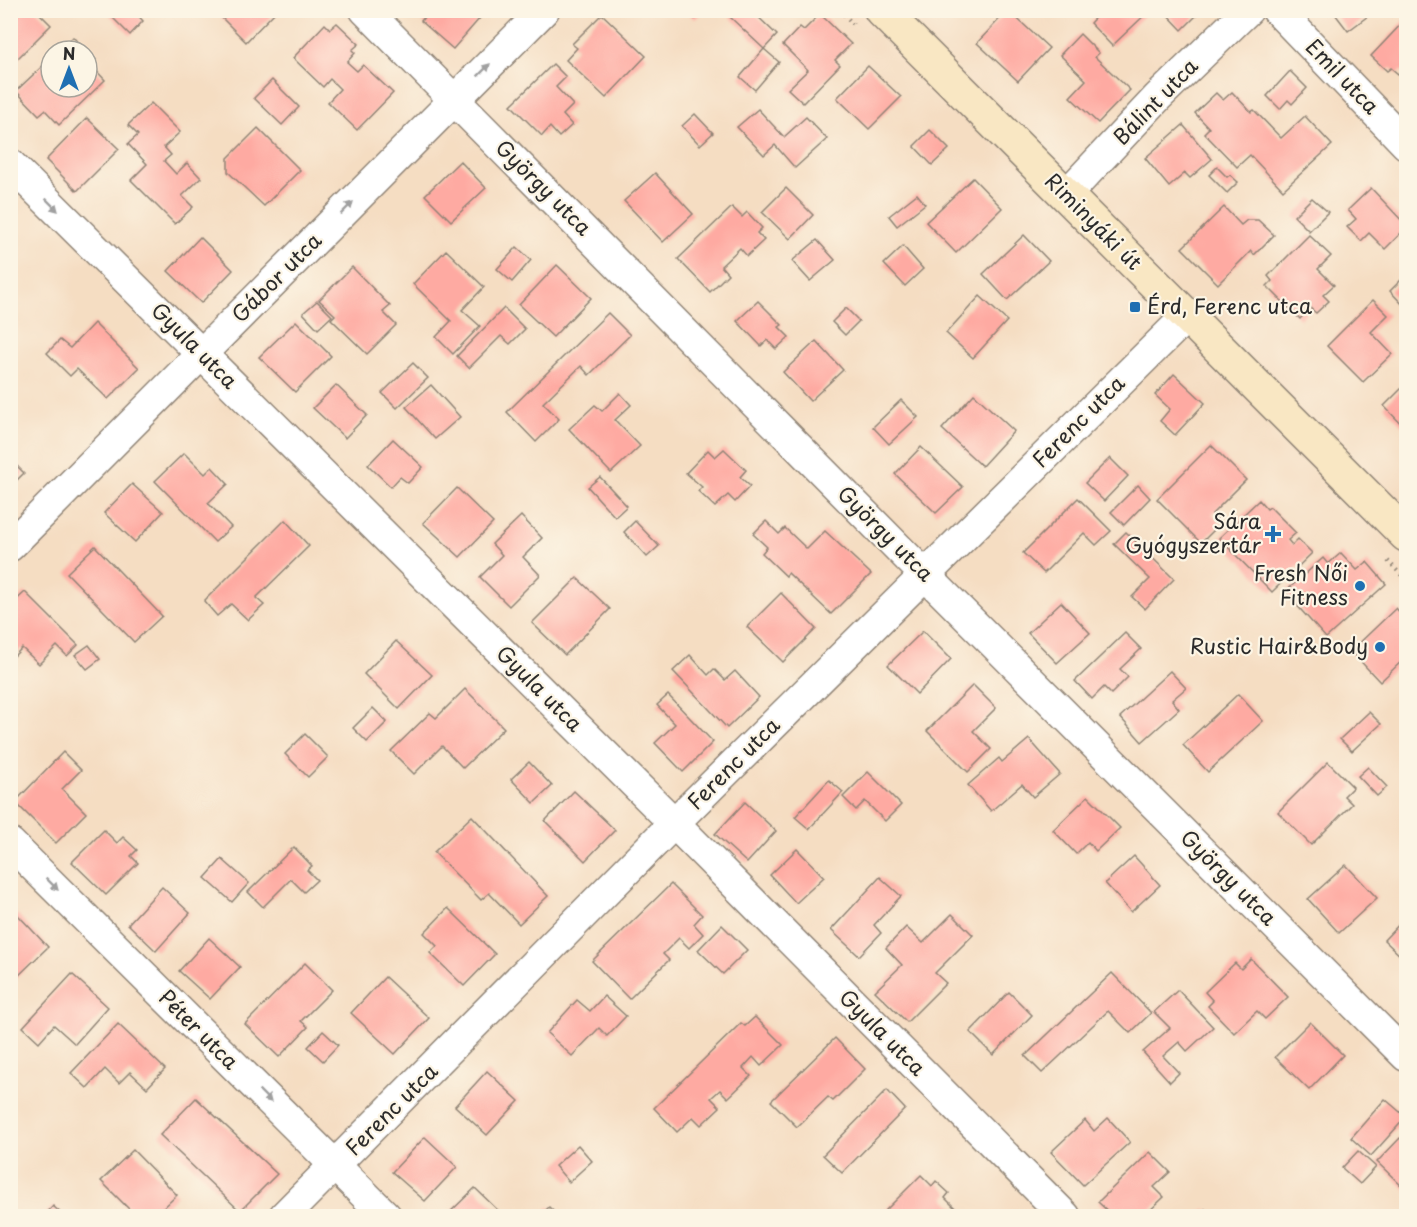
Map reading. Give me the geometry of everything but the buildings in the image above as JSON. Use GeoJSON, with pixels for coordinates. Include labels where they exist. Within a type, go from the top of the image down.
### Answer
{"type":"FeatureCollection","features":[{"type":"Feature","properties":{"kind":"main road","name":"Riminyáki út"},"geometry":{"type":"LineString","coordinates":[[881,10],[1407,535]]}},
{"type":"Feature","properties":{"kind":"street","name":"György utca"},"geometry":{"type":"LineString","coordinates":[[365,10],[925,575],[1407,1056]]}},
{"type":"Feature","properties":{"kind":"street","name":"Gábor utca"},"geometry":{"type":"LineString","coordinates":[[10,546],[544,10]]}},
{"type":"Feature","properties":{"kind":"street","name":"Bálint utca"},"geometry":{"type":"LineString","coordinates":[[1066,195],[1158,97],[1248,10]]}},
{"type":"Feature","properties":{"kind":"street","name":"Emil utca"},"geometry":{"type":"LineString","coordinates":[[1277,10],[1407,144]]}},
{"type":"Feature","properties":{"kind":"street","name":"Gyula utca"},"geometry":{"type":"LineString","coordinates":[[10,164],[674,823],[1065,1216]]}},
{"type":"Feature","properties":{"kind":"street","name":"Ferenc utca"},"geometry":{"type":"LineString","coordinates":[[284,1216],[674,823],[1187,316]]}},
{"type":"Feature","properties":{"kind":"street","name":"Péter utca"},"geometry":{"type":"LineString","coordinates":[[10,843],[386,1216]]}},
{"type":"Feature","properties":{"kind":"place","name":"Érd, Ferenc utca"},"geometry":{"type":"Point","coordinates":[1135,307]}},
{"type":"Feature","properties":{"kind":"place","name":"Sára Gyógyszertár"},"geometry":{"type":"Point","coordinates":[1273,534]}},
{"type":"Feature","properties":{"kind":"place","name":"Fresh Női Fitness"},"geometry":{"type":"Point","coordinates":[1360,586]}},
{"type":"Feature","properties":{"kind":"place","name":"Rustic Hair&Body"},"geometry":{"type":"Point","coordinates":[1380,647]}}]}
